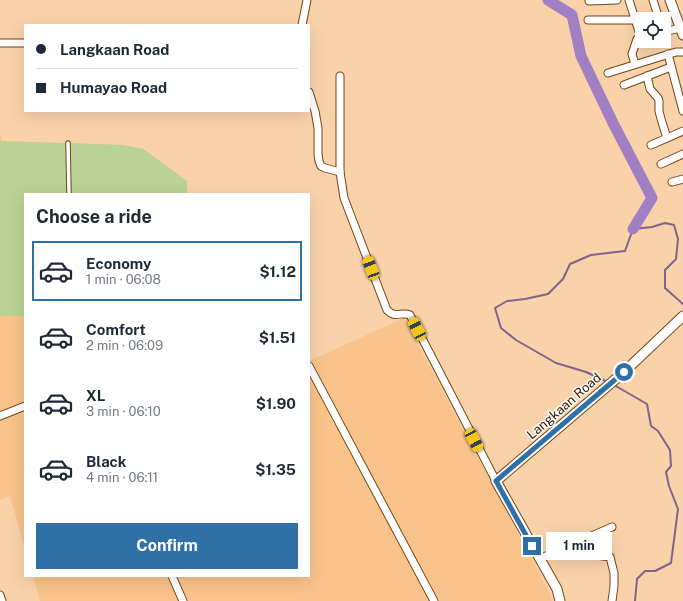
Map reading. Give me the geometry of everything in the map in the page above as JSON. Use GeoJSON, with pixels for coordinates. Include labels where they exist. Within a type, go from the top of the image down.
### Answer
{"type":"FeatureCollection","features":[{"type":"Feature","properties":{"kind":"street"},"geometry":{"type":"LineString","coordinates":[[302,24],[307,0]]}},
{"type":"Feature","properties":{"kind":"street"},"geometry":{"type":"LineString","coordinates":[[589,1],[617,0]]}},
{"type":"Feature","properties":{"kind":"street"},"geometry":{"type":"LineString","coordinates":[[588,20],[635,20],[629,0]]}},
{"type":"Feature","properties":{"kind":"street"},"geometry":{"type":"LineString","coordinates":[[653,0],[657,12]]}},
{"type":"Feature","properties":{"kind":"street"},"geometry":{"type":"LineString","coordinates":[[670,0],[682,32],[671,32]]}},
{"type":"Feature","properties":{"kind":"street"},"geometry":{"type":"LineString","coordinates":[[0,43],[24,43]]}},
{"type":"Feature","properties":{"kind":"street"},"geometry":{"type":"LineString","coordinates":[[635,44],[632,54],[635,64]]}},
{"type":"Feature","properties":{"kind":"street"},"geometry":{"type":"LineString","coordinates":[[608,73],[668,54],[683,52]]}},
{"type":"Feature","properties":{"kind":"street"},"geometry":{"type":"LineString","coordinates":[[668,54],[683,111]]}},
{"type":"Feature","properties":{"kind":"street"},"geometry":{"type":"LineString","coordinates":[[624,85],[671,67]]}},
{"type":"Feature","properties":{"kind":"street"},"geometry":{"type":"LineString","coordinates":[[340,76],[340,172],[344,198],[387,310],[391,314],[410,315],[496,481],[557,590],[560,601]]}},
{"type":"Feature","properties":{"kind":"street"},"geometry":{"type":"LineString","coordinates":[[647,76],[650,89],[658,98],[661,119],[667,138]]}},
{"type":"Feature","properties":{"kind":"street"},"geometry":{"type":"LineString","coordinates":[[310,95],[318,128],[318,154],[321,166],[340,172]]}},
{"type":"Feature","properties":{"kind":"street"},"geometry":{"type":"LineString","coordinates":[[651,145],[683,131]]}},
{"type":"Feature","properties":{"kind":"street"},"geometry":{"type":"LineString","coordinates":[[661,164],[683,154]]}},
{"type":"Feature","properties":{"kind":"street"},"geometry":{"type":"LineString","coordinates":[[672,182],[683,178]]}},
{"type":"Feature","properties":{"kind":"street","name":"Langkaan Road"},"geometry":{"type":"LineString","coordinates":[[496,481],[624,372],[683,316]]}},
{"type":"Feature","properties":{"kind":"street"},"geometry":{"type":"LineString","coordinates":[[310,368],[434,601]]}},
{"type":"Feature","properties":{"kind":"street"},"geometry":{"type":"LineString","coordinates":[[0,416],[24,406]]}},
{"type":"Feature","properties":{"kind":"street"},"geometry":{"type":"LineString","coordinates":[[540,559],[612,527]]}},
{"type":"Feature","properties":{"kind":"street"},"geometry":{"type":"LineString","coordinates":[[583,539],[592,552],[610,557],[614,573],[612,601]]}},
{"type":"Feature","properties":{"kind":"street"},"geometry":{"type":"LineString","coordinates":[[172,577],[182,601]]}},
{"type":"Feature","properties":{"kind":"street"},"geometry":{"type":"LineString","coordinates":[[0,595],[2,601]]}},
{"type":"Feature","properties":{"kind":"lane"},"geometry":{"type":"LineString","coordinates":[[68,143],[69,193]]}},
{"type":"Feature","properties":{"kind":"shaded area"},"geometry":{"type":"Polygon","coordinates":[[[0,132],[2,141],[123,145],[143,149],[187,181],[187,193],[24,193],[24,545],[10,496],[0,500],[0,132]]]}},
{"type":"Feature","properties":{"kind":"shaded area"},"geometry":{"type":"Polygon","coordinates":[[[404,318],[549,592],[552,601],[40,601],[33,577],[310,577],[310,361],[404,318]]]}},
{"type":"Feature","properties":{"kind":"green space"},"geometry":{"type":"Polygon","coordinates":[[[0,141],[123,145],[143,149],[187,181],[187,193],[24,193],[24,316],[0,316],[0,141]]]}},
{"type":"Feature","properties":{"kind":"waterway"},"geometry":{"type":"LineString","coordinates":[[548,0],[572,15],[581,56],[613,123],[652,198],[633,229]]}},
{"type":"Feature","properties":{"kind":"waterway"},"geometry":{"type":"LineString","coordinates":[[608,382],[586,372],[556,363],[516,340],[501,328],[495,308],[507,301],[548,294],[563,279],[570,264],[591,255],[625,251],[633,229],[652,227],[665,223],[674,225],[678,239],[676,259],[665,270],[665,288],[683,304]]}},
{"type":"Feature","properties":{"kind":"waterway"},"geometry":{"type":"LineString","coordinates":[[614,385],[647,404],[651,426],[658,431],[670,450],[671,466],[666,472],[669,486],[678,509],[671,563],[655,571],[645,571],[637,579],[635,601]]}},
{"type":"Feature","properties":{"kind":"route"},"geometry":{"type":"LineString","coordinates":[[532,546],[496,481],[624,372]]}}]}
